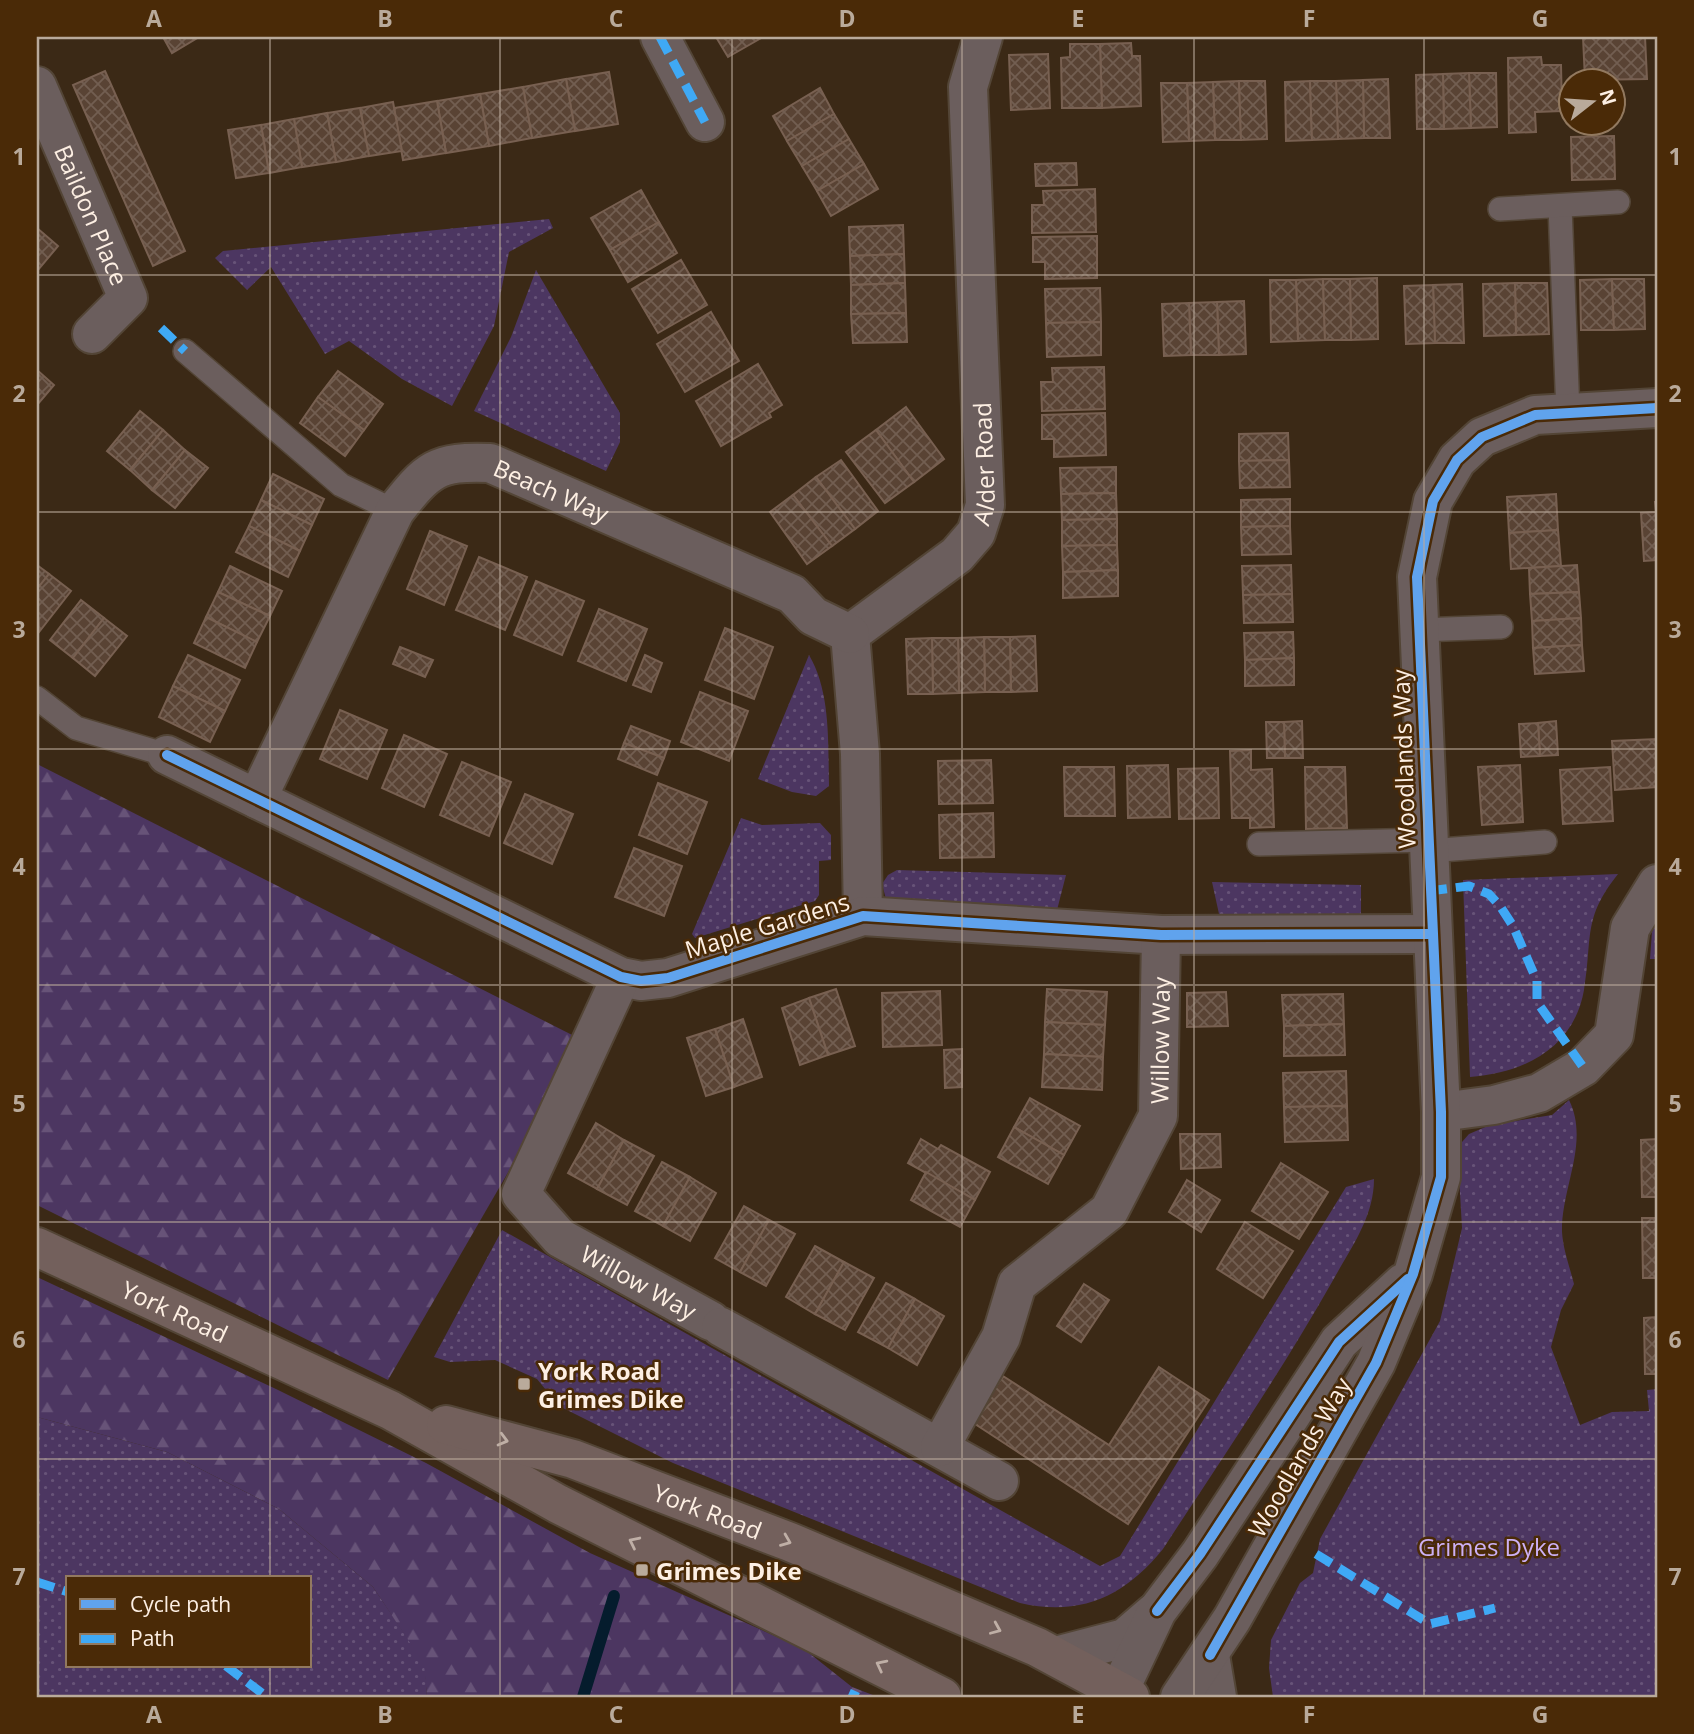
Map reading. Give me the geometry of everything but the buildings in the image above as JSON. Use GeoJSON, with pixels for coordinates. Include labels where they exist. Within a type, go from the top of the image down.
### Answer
{"type":"FeatureCollection","features":[{"type":"Feature","properties":{"kind":"highway","name":"York Road"},"geometry":{"type":"LineString","coordinates":[[37,1247],[390,1410],[558,1504],[942,1697]]}},
{"type":"Feature","properties":{"kind":"highway","name":"York Road"},"geometry":{"type":"LineString","coordinates":[[390,1410],[573,1459],[790,1542],[1056,1656],[1123,1695]]}},
{"type":"Feature","properties":{"kind":"street"},"geometry":{"type":"LineString","coordinates":[[660,37],[705,122]]}},
{"type":"Feature","properties":{"kind":"street","name":"Alder Road"},"geometry":{"type":"LineString","coordinates":[[850,635],[957,555],[976,533],[985,505],[968,87],[983,37]]}},
{"type":"Feature","properties":{"kind":"street","name":"Baildon Place"},"geometry":{"type":"LineString","coordinates":[[37,86],[128,298],[92,334]]}},
{"type":"Feature","properties":{"kind":"street","name":"Woodlands Way"},"geometry":{"type":"LineString","coordinates":[[1180,1697],[1210,1655],[1376,1363],[1413,1275],[1441,1177],[1441,1112],[1417,577],[1433,501],[1457,460],[1482,437],[1535,415],[1657,408]]}},
{"type":"Feature","properties":{"kind":"street","name":"Beach Way"},"geometry":{"type":"LineString","coordinates":[[257,799],[395,511],[422,477],[453,462],[490,464],[792,594],[813,616],[850,635]]}},
{"type":"Feature","properties":{"kind":"street"},"geometry":{"type":"LineString","coordinates":[[850,635],[860,754],[863,916]]}},
{"type":"Feature","properties":{"kind":"street","name":"Maple Gardens"},"geometry":{"type":"LineString","coordinates":[[167,755],[621,977],[641,981],[668,978],[863,916],[1161,935],[1431,934]]}},
{"type":"Feature","properties":{"kind":"street"},"geometry":{"type":"LineString","coordinates":[[1441,1112],[1494,1105],[1539,1093],[1583,1067],[1614,1035],[1630,928],[1657,884]]}},
{"type":"Feature","properties":{"kind":"street","name":"Willow Way"},"geometry":{"type":"LineString","coordinates":[[940,1447],[1001,1338],[1017,1284],[1109,1211],[1158,1116],[1161,935]]}},
{"type":"Feature","properties":{"kind":"street","name":"Willow Way"},"geometry":{"type":"LineString","coordinates":[[621,977],[521,1194],[560,1238],[999,1481]]}},
{"type":"Feature","properties":{"kind":"street","name":"Woodlands Way"},"geometry":{"type":"LineString","coordinates":[[1056,1656],[1125,1638],[1157,1611],[1200,1554],[1339,1342],[1413,1275]]}},
{"type":"Feature","properties":{"kind":"street","name":"Woodlands Way"},"geometry":{"type":"LineString","coordinates":[[1123,1695],[1157,1611]]}},
{"type":"Feature","properties":{"kind":"street"},"geometry":{"type":"LineString","coordinates":[[1210,1655],[1217,1697]]}},
{"type":"Feature","properties":{"kind":"lane"},"geometry":{"type":"LineString","coordinates":[[1500,209],[1618,202]]}},
{"type":"Feature","properties":{"kind":"lane"},"geometry":{"type":"LineString","coordinates":[[1560,206],[1568,413]]}},
{"type":"Feature","properties":{"kind":"lane"},"geometry":{"type":"LineString","coordinates":[[186,351],[341,485],[395,511]]}},
{"type":"Feature","properties":{"kind":"lane"},"geometry":{"type":"LineString","coordinates":[[1419,630],[1501,627]]}},
{"type":"Feature","properties":{"kind":"lane","name":"Maple Gardens"},"geometry":{"type":"LineString","coordinates":[[37,698],[76,728],[167,755]]}},
{"type":"Feature","properties":{"kind":"lane"},"geometry":{"type":"LineString","coordinates":[[1259,845],[1545,842]]}},
{"type":"Feature","properties":{"kind":"green space"},"geometry":{"type":"Polygon","coordinates":[[[549,219],[553,228],[509,252],[494,326],[452,406],[402,379],[349,341],[325,354],[271,267],[247,290],[215,258],[223,251],[549,219]]]}},
{"type":"Feature","properties":{"kind":"green space"},"geometry":{"type":"Polygon","coordinates":[[[536,270],[620,413],[620,442],[606,471],[474,411],[511,337],[536,270]]]}},
{"type":"Feature","properties":{"kind":"green space"},"geometry":{"type":"Polygon","coordinates":[[[809,655],[825,702],[828,736],[829,786],[816,796],[792,792],[758,779],[809,655]]]}},
{"type":"Feature","properties":{"kind":"green space"},"geometry":{"type":"Polygon","coordinates":[[[37,764],[584,1041],[388,1380],[37,1205],[37,764]]]}},
{"type":"Feature","properties":{"kind":"green space"},"geometry":{"type":"Polygon","coordinates":[[[741,818],[762,825],[820,823],[831,835],[831,860],[819,861],[819,895],[815,901],[695,938],[692,934],[741,818]]]}},
{"type":"Feature","properties":{"kind":"green space"},"geometry":{"type":"Polygon","coordinates":[[[897,870],[1066,875],[1057,910],[886,899],[882,884],[888,875],[897,870]]]}},
{"type":"Feature","properties":{"kind":"green space"},"geometry":{"type":"Polygon","coordinates":[[[1618,874],[1594,917],[1584,990],[1570,1028],[1544,1054],[1527,1063],[1509,1070],[1470,1077],[1463,880],[1618,874]]]}},
{"type":"Feature","properties":{"kind":"green space"},"geometry":{"type":"Polygon","coordinates":[[[1212,882],[1361,885],[1361,918],[1219,914],[1212,882]]]}},
{"type":"Feature","properties":{"kind":"green space"},"geometry":{"type":"Polygon","coordinates":[[[1657,919],[1657,959],[1650,959],[1652,932],[1657,919]]]}},
{"type":"Feature","properties":{"kind":"green space","name":"Grimes Dyke"},"geometry":{"type":"Polygon","coordinates":[[[1569,1100],[1577,1132],[1562,1232],[1574,1284],[1561,1310],[1551,1347],[1580,1425],[1612,1412],[1649,1411],[1647,1390],[1657,1389],[1657,1697],[1273,1697],[1269,1668],[1271,1640],[1300,1583],[1313,1573],[1320,1539],[1440,1321],[1462,1228],[1458,1158],[1462,1142],[1469,1134],[1490,1125],[1552,1115],[1569,1100]]]}},
{"type":"Feature","properties":{"kind":"green space"},"geometry":{"type":"Polygon","coordinates":[[[1374,1179],[1370,1207],[1353,1245],[1271,1384],[1163,1549],[1133,1579],[1117,1590],[1082,1604],[1042,1607],[1020,1603],[673,1463],[559,1406],[537,1379],[495,1360],[450,1362],[434,1357],[502,1230],[1100,1566],[1120,1556],[1346,1187],[1374,1179]]]}},
{"type":"Feature","properties":{"kind":"green space"},"geometry":{"type":"Polygon","coordinates":[[[37,1277],[426,1463],[590,1553],[804,1649],[852,1687],[878,1697],[427,1697],[424,1664],[373,1587],[279,1509],[167,1452],[37,1417],[37,1277]]]}},
{"type":"Feature","properties":{"kind":"green space"},"geometry":{"type":"Polygon","coordinates":[[[37,1417],[167,1452],[279,1509],[373,1587],[425,1664],[427,1697],[37,1697],[37,1417]]]}},
{"type":"Feature","properties":{"kind":"waterway"},"geometry":{"type":"LineString","coordinates":[[583,1697],[614,1596]]}},
{"type":"Feature","properties":{"kind":"marked path"},"geometry":{"type":"LineString","coordinates":[[660,37],[705,122]]}},
{"type":"Feature","properties":{"kind":"marked path"},"geometry":{"type":"LineString","coordinates":[[161,328],[185,351]]}},
{"type":"Feature","properties":{"kind":"marked path"},"geometry":{"type":"LineString","coordinates":[[1429,891],[1469,886],[1489,894],[1500,906],[1513,926],[1537,981],[1537,1002],[1583,1067]]}},
{"type":"Feature","properties":{"kind":"marked path"},"geometry":{"type":"LineString","coordinates":[[1316,1554],[1430,1624],[1495,1608]]}},
{"type":"Feature","properties":{"kind":"marked path"},"geometry":{"type":"LineString","coordinates":[[37,1582],[66,1591]]}},
{"type":"Feature","properties":{"kind":"marked path"},"geometry":{"type":"LineString","coordinates":[[229,1668],[267,1697]]}},
{"type":"Feature","properties":{"kind":"marked path"},"geometry":{"type":"LineString","coordinates":[[849,1693],[858,1697]]}},
{"type":"Feature","properties":{"kind":"cycle path"},"geometry":{"type":"LineString","coordinates":[[1210,1655],[1376,1363],[1413,1274],[1441,1177],[1441,1112],[1417,577],[1433,501],[1457,460],[1482,437],[1535,415],[1657,408]]}},
{"type":"Feature","properties":{"kind":"cycle path"},"geometry":{"type":"LineString","coordinates":[[167,755],[621,977],[641,981],[668,978],[863,916],[1161,935],[1431,934]]}},
{"type":"Feature","properties":{"kind":"cycle path"},"geometry":{"type":"LineString","coordinates":[[1157,1611],[1200,1554],[1339,1342],[1408,1279]]}},
{"type":"Feature","properties":{"kind":"place","name":"York Road Grimes Dike"},"geometry":{"type":"Point","coordinates":[524,1384]}},
{"type":"Feature","properties":{"kind":"place","name":"Grimes Dike"},"geometry":{"type":"Point","coordinates":[642,1570]}}]}
